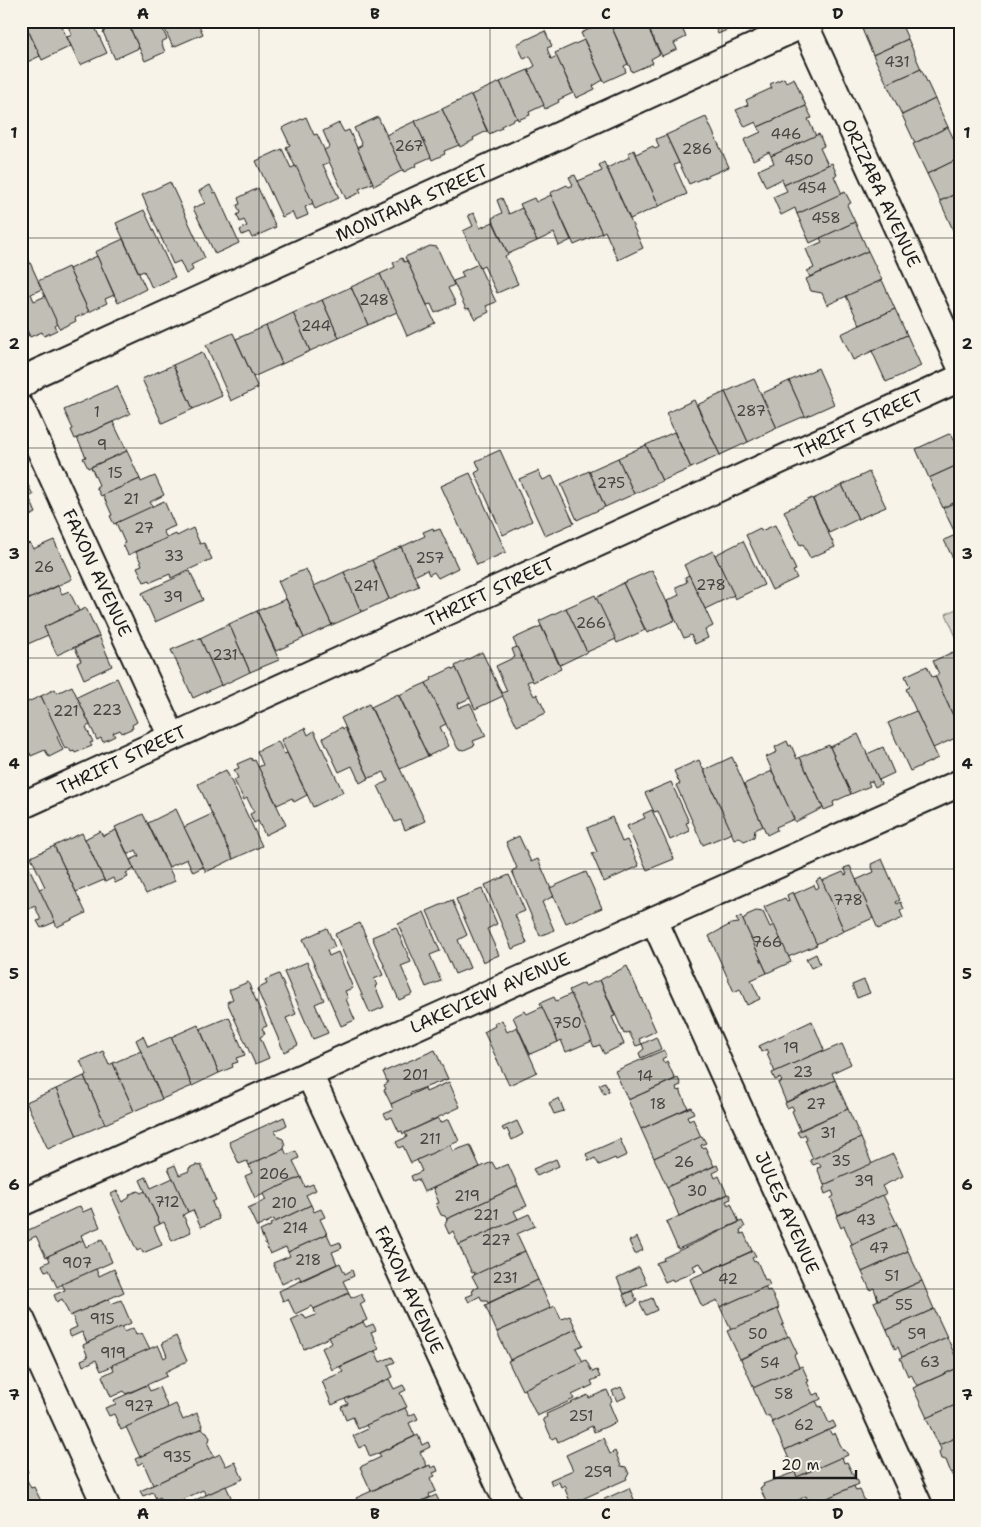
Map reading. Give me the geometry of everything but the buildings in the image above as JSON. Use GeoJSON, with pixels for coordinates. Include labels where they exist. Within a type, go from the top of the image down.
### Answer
{"type":"FeatureCollection","features":[{"type":"Feature","properties":{"kind":"street","name":"ORIZABA AVENUE"},"geometry":{"type":"LineString","coordinates":[[803,23],[960,365]]}},
{"type":"Feature","properties":{"kind":"street","name":"MONTANA STREET"},"geometry":{"type":"LineString","coordinates":[[21,385],[37,373],[803,23]]}},
{"type":"Feature","properties":{"kind":"street","name":"THRIFT STREET"},"geometry":{"type":"LineString","coordinates":[[21,806],[960,378]]}},
{"type":"Feature","properties":{"kind":"street","name":"FAXON AVENUE"},"geometry":{"type":"LineString","coordinates":[[21,408],[172,737]]}},
{"type":"Feature","properties":{"kind":"street","name":"LAKEVIEW AVENUE"},"geometry":{"type":"LineString","coordinates":[[21,1203],[960,783]]}},
{"type":"Feature","properties":{"kind":"street","name":"JULES AVENUE"},"geometry":{"type":"LineString","coordinates":[[654,920],[919,1506]]}},
{"type":"Feature","properties":{"kind":"street","name":"FAXON AVENUE"},"geometry":{"type":"LineString","coordinates":[[309,1074],[509,1506]]}},
{"type":"Feature","properties":{"kind":"street"},"geometry":{"type":"LineString","coordinates":[[21,1319],[106,1506]]}},
{"type":"Feature","properties":{"kind":"shaded area"},"geometry":{"type":"Polygon","coordinates":[[[960,607],[960,646],[946,614],[960,607]]]}}]}
